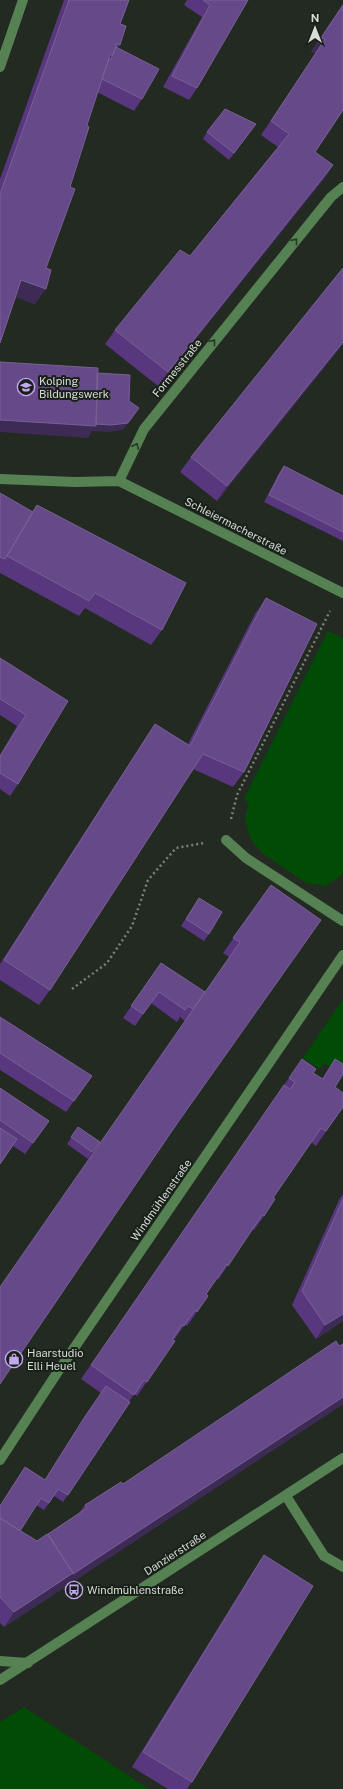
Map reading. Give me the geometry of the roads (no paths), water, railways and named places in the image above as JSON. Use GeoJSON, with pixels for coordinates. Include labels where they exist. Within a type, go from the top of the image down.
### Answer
{"type":"FeatureCollection","features":[{"type":"Feature","properties":{"kind":"street"},"geometry":{"type":"LineString","coordinates":[[0,67],[24,0]]}},
{"type":"Feature","properties":{"kind":"street","name":"Formesstraße"},"geometry":{"type":"LineString","coordinates":[[119,481],[144,429],[331,196],[343,187]]}},
{"type":"Feature","properties":{"kind":"street"},"geometry":{"type":"LineString","coordinates":[[0,479],[75,482],[119,481]]}},
{"type":"Feature","properties":{"kind":"street","name":"Schleiermacherstraße"},"geometry":{"type":"LineString","coordinates":[[119,481],[341,592]]}},
{"type":"Feature","properties":{"kind":"street"},"geometry":{"type":"LineString","coordinates":[[226,840],[246,858],[343,921]]}},
{"type":"Feature","properties":{"kind":"street","name":"Windmühlenstraße"},"geometry":{"type":"LineString","coordinates":[[0,1460],[57,1373],[328,980],[343,955]]}},
{"type":"Feature","properties":{"kind":"street","name":"Danzierstraße"},"geometry":{"type":"LineString","coordinates":[[0,1680],[343,1458]]}},
{"type":"Feature","properties":{"kind":"street"},"geometry":{"type":"LineString","coordinates":[[286,1496],[324,1556],[343,1567]]}},
{"type":"Feature","properties":{"kind":"street"},"geometry":{"type":"LineString","coordinates":[[0,1661],[28,1663]]}},
{"type":"Feature","properties":{"kind":"place","name":"Kolping Bildungswerk"},"geometry":{"type":"Point","coordinates":[26,387]}},
{"type":"Feature","properties":{"kind":"place","name":"Haarstudio Elli Heuel"},"geometry":{"type":"Point","coordinates":[14,1359]}},
{"type":"Feature","properties":{"kind":"place","name":"Windmühlenstraße"},"geometry":{"type":"Point","coordinates":[74,1590]}}]}
